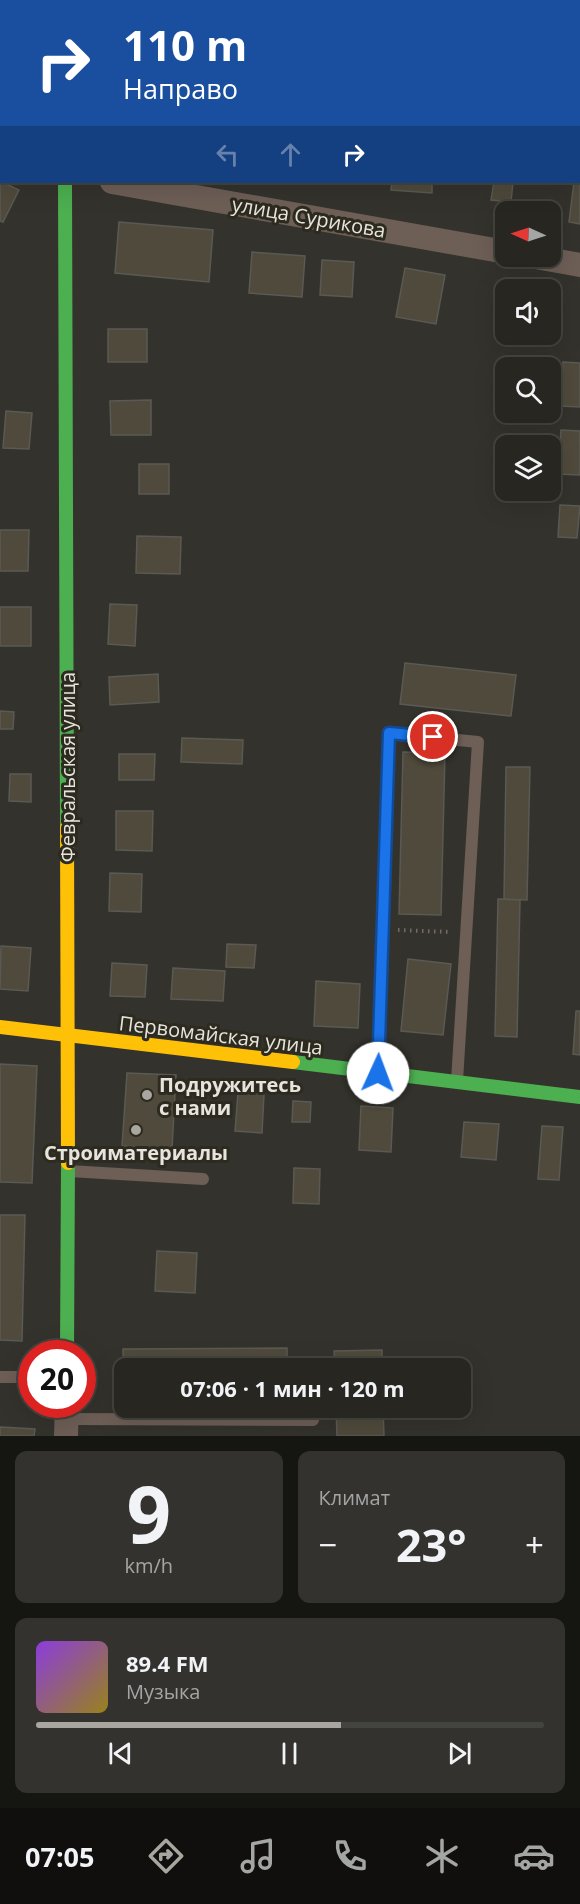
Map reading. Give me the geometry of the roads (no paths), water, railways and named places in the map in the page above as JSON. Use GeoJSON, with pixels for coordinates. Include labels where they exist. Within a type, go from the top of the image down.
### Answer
{"type":"FeatureCollection","features":[{"type":"Feature","properties":{"kind":"street","name":"Февральская улица"},"geometry":{"type":"LineString","coordinates":[[64,183],[67,1340]]}},
{"type":"Feature","properties":{"kind":"street","name":"улица Сурикова"},"geometry":{"type":"LineString","coordinates":[[118,183],[495,250]]}},
{"type":"Feature","properties":{"kind":"street"},"geometry":{"type":"LineString","coordinates":[[561,262],[580,265]]}},
{"type":"Feature","properties":{"kind":"street","name":"Первомайская улица"},"geometry":{"type":"LineString","coordinates":[[0,1027],[580,1097]]}},
{"type":"Feature","properties":{"kind":"lane"},"geometry":{"type":"LineString","coordinates":[[378,1073],[389,733],[478,742],[456,1082]]}},
{"type":"Feature","properties":{"kind":"lane"},"geometry":{"type":"LineString","coordinates":[[68,1170],[203,1179]]}},
{"type":"Feature","properties":{"kind":"lane"},"geometry":{"type":"LineString","coordinates":[[0,1377],[18,1377]]}},
{"type":"Feature","properties":{"kind":"lane"},"geometry":{"type":"LineString","coordinates":[[67,1420],[313,1420]]}},
{"type":"Feature","properties":{"kind":"place","name":"Подружитесь с нами"},"geometry":{"type":"Point","coordinates":[147,1095]}},
{"type":"Feature","properties":{"kind":"place","name":"Строиматериалы"},"geometry":{"type":"Point","coordinates":[136,1130]}}]}
